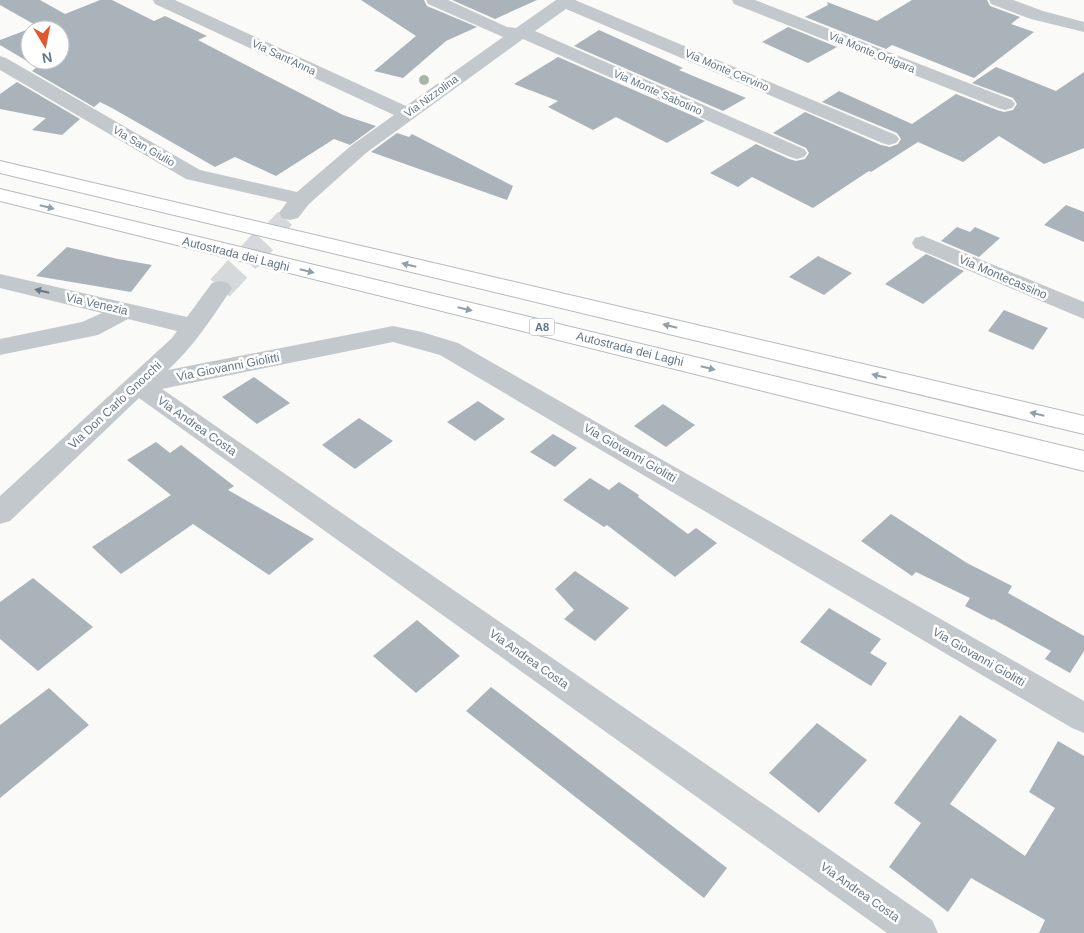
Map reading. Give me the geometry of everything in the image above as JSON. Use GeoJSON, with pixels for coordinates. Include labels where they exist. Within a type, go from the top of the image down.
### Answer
{"type":"FeatureCollection","features":[{"type":"Feature","properties":{"kind":"highway"},"geometry":{"type":"LineString","coordinates":[[0,167],[1084,425]]}},
{"type":"Feature","properties":{"kind":"highway","name":"Autostrada dei Laghi"},"geometry":{"type":"LineString","coordinates":[[0,195],[1084,461]]}},
{"type":"Feature","properties":{"kind":"street","name":"Via Sant'Anna"},"geometry":{"type":"LineString","coordinates":[[161,0],[407,114]]}},
{"type":"Feature","properties":{"kind":"street","name":"Via Monte Sabotino"},"geometry":{"type":"LineString","coordinates":[[434,0],[503,32],[531,35],[797,153]]}},
{"type":"Feature","properties":{"kind":"street","name":"Via Monte Ortigara"},"geometry":{"type":"LineString","coordinates":[[740,0],[1004,104]]}},
{"type":"Feature","properties":{"kind":"street"},"geometry":{"type":"LineString","coordinates":[[997,0],[1037,15],[1084,27]]}},
{"type":"Feature","properties":{"kind":"street","name":"Via Nizzolina"},"geometry":{"type":"LineString","coordinates":[[296,206],[359,149],[565,1]]}},
{"type":"Feature","properties":{"kind":"street","name":"Via Monte Cervino"},"geometry":{"type":"LineString","coordinates":[[565,1],[889,139]]}},
{"type":"Feature","properties":{"kind":"street","name":"Via San Giulio"},"geometry":{"type":"LineString","coordinates":[[0,62],[193,175],[296,206]]}},
{"type":"Feature","properties":{"kind":"street","name":"Via Montecassino"},"geometry":{"type":"LineString","coordinates":[[923,243],[1084,311]]}},
{"type":"Feature","properties":{"kind":"street","name":"Via Venezia"},"geometry":{"type":"LineString","coordinates":[[0,281],[194,327]]}},
{"type":"Feature","properties":{"kind":"street","name":"Via Don Carlo Gnocchi"},"geometry":{"type":"LineString","coordinates":[[0,513],[181,344],[220,288]]}},
{"type":"Feature","properties":{"kind":"street"},"geometry":{"type":"LineString","coordinates":[[0,347],[89,329],[124,311]]}},
{"type":"Feature","properties":{"kind":"street","name":"Via Giovanni Giolitti"},"geometry":{"type":"LineString","coordinates":[[138,385],[393,334],[422,340],[449,349],[1084,718]]}},
{"type":"Feature","properties":{"kind":"street","name":"Via Andrea Costa"},"geometry":{"type":"LineString","coordinates":[[138,385],[919,933]]}},
{"type":"Feature","properties":{"kind":"building"},"geometry":{"type":"Polygon","coordinates":[[[0,0],[40,0],[65,14],[100,0],[112,0],[154,21],[165,16],[207,36],[198,40],[265,75],[343,115],[376,126],[350,145],[334,139],[276,176],[235,157],[215,167],[112,108],[100,102],[94,107],[32,71],[70,70],[70,20],[26,20],[0,5],[0,0]]]}},
{"type":"Feature","properties":{"kind":"building"},"geometry":{"type":"Polygon","coordinates":[[[361,0],[424,0],[427,6],[477,27],[446,41],[403,78],[374,71],[416,36],[361,0]]]}},
{"type":"Feature","properties":{"kind":"building"},"geometry":{"type":"Polygon","coordinates":[[[452,0],[537,0],[495,19],[452,0]]]}},
{"type":"Feature","properties":{"kind":"building"},"geometry":{"type":"Polygon","coordinates":[[[912,0],[987,0],[990,6],[1020,17],[1011,24],[1034,32],[974,78],[892,45],[886,49],[805,17],[828,5],[827,2],[877,21],[912,0]]]}},
{"type":"Feature","properties":{"kind":"building"},"geometry":{"type":"Polygon","coordinates":[[[788,27],[837,47],[808,63],[762,42],[788,27]]]}},
{"type":"Feature","properties":{"kind":"building"},"geometry":{"type":"Polygon","coordinates":[[[599,30],[683,68],[679,70],[746,98],[723,111],[574,46],[599,30]]]}},
{"type":"Feature","properties":{"kind":"building"},"geometry":{"type":"Polygon","coordinates":[[[20,32],[20,57],[0,45],[0,40],[20,32]]]}},
{"type":"Feature","properties":{"kind":"building"},"geometry":{"type":"Polygon","coordinates":[[[558,57],[705,121],[667,143],[616,117],[593,130],[548,107],[558,101],[514,84],[558,57]]]}},
{"type":"Feature","properties":{"kind":"building"},"geometry":{"type":"Polygon","coordinates":[[[996,67],[1056,91],[1084,72],[1084,148],[1044,164],[999,136],[963,162],[918,142],[871,172],[869,171],[813,208],[752,177],[738,187],[710,173],[756,144],[789,159],[796,161],[805,159],[809,153],[806,148],[773,133],[805,112],[881,145],[890,147],[898,144],[901,139],[897,133],[822,102],[839,91],[912,124],[956,94],[1004,112],[1013,110],[1017,104],[1013,98],[972,83],[996,67]]]}},
{"type":"Feature","properties":{"kind":"building"},"geometry":{"type":"Polygon","coordinates":[[[17,82],[80,119],[62,135],[32,130],[46,118],[0,109],[0,94],[17,82]]]}},
{"type":"Feature","properties":{"kind":"building"},"geometry":{"type":"Polygon","coordinates":[[[397,133],[409,137],[412,134],[513,186],[507,200],[371,152],[397,133]]]}},
{"type":"Feature","properties":{"kind":"building"},"geometry":{"type":"Polygon","coordinates":[[[1066,205],[1084,212],[1084,242],[1044,225],[1066,205]]]}},
{"type":"Feature","properties":{"kind":"building"},"geometry":{"type":"Polygon","coordinates":[[[957,227],[970,232],[975,227],[1000,238],[979,257],[941,241],[957,227]]]}},
{"type":"Feature","properties":{"kind":"building"},"geometry":{"type":"Polygon","coordinates":[[[67,247],[152,265],[131,292],[36,276],[67,247]]]}},
{"type":"Feature","properties":{"kind":"building"},"geometry":{"type":"Polygon","coordinates":[[[926,254],[964,271],[923,304],[885,284],[926,254]]]}},
{"type":"Feature","properties":{"kind":"building"},"geometry":{"type":"Polygon","coordinates":[[[818,256],[852,273],[824,295],[789,277],[818,256]]]}},
{"type":"Feature","properties":{"kind":"building"},"geometry":{"type":"Polygon","coordinates":[[[1004,310],[1048,328],[1033,350],[988,331],[1004,310]]]}},
{"type":"Feature","properties":{"kind":"building"},"geometry":{"type":"Polygon","coordinates":[[[254,377],[290,403],[257,424],[222,397],[254,377]]]}},
{"type":"Feature","properties":{"kind":"building"},"geometry":{"type":"Polygon","coordinates":[[[478,401],[505,419],[475,441],[447,422],[478,401]]]}},
{"type":"Feature","properties":{"kind":"building"},"geometry":{"type":"Polygon","coordinates":[[[663,404],[695,425],[666,447],[634,426],[663,404]]]}},
{"type":"Feature","properties":{"kind":"building"},"geometry":{"type":"Polygon","coordinates":[[[359,418],[393,441],[355,469],[322,445],[359,418]]]}},
{"type":"Feature","properties":{"kind":"building"},"geometry":{"type":"Polygon","coordinates":[[[553,434],[577,448],[555,467],[530,452],[553,434]]]}},
{"type":"Feature","properties":{"kind":"building"},"geometry":{"type":"Polygon","coordinates":[[[156,442],[170,453],[181,445],[234,486],[228,490],[314,539],[269,575],[193,524],[121,574],[92,547],[171,495],[127,460],[156,442]]]}},
{"type":"Feature","properties":{"kind":"building"},"geometry":{"type":"Polygon","coordinates":[[[590,478],[609,490],[619,482],[639,495],[638,497],[688,534],[696,528],[717,543],[675,577],[607,525],[604,527],[563,500],[590,478]]]}},
{"type":"Feature","properties":{"kind":"building"},"geometry":{"type":"Polygon","coordinates":[[[891,514],[967,563],[1012,586],[1008,593],[1084,636],[1084,651],[1070,673],[1045,659],[1051,651],[965,606],[970,598],[916,572],[912,576],[861,541],[891,514]]]}},
{"type":"Feature","properties":{"kind":"building"},"geometry":{"type":"Polygon","coordinates":[[[575,571],[629,608],[595,641],[564,619],[574,610],[555,589],[575,571]]]}},
{"type":"Feature","properties":{"kind":"building"},"geometry":{"type":"Polygon","coordinates":[[[33,578],[93,627],[38,671],[0,639],[0,602],[33,578]]]}},
{"type":"Feature","properties":{"kind":"building"},"geometry":{"type":"Polygon","coordinates":[[[829,608],[881,639],[870,653],[887,663],[871,686],[800,642],[829,608]]]}},
{"type":"Feature","properties":{"kind":"building"},"geometry":{"type":"Polygon","coordinates":[[[417,620],[460,656],[416,693],[373,656],[417,620]]]}},
{"type":"Feature","properties":{"kind":"building"},"geometry":{"type":"Polygon","coordinates":[[[491,687],[727,868],[704,898],[466,711],[491,687]]]}},
{"type":"Feature","properties":{"kind":"building"},"geometry":{"type":"Polygon","coordinates":[[[49,688],[89,725],[0,798],[0,725],[49,688]]]}},
{"type":"Feature","properties":{"kind":"building"},"geometry":{"type":"Polygon","coordinates":[[[960,715],[997,740],[950,804],[1025,856],[1055,808],[1029,792],[1058,741],[1084,756],[1084,933],[1039,933],[1045,920],[971,878],[948,912],[889,867],[921,823],[894,803],[960,715]]]}},
{"type":"Feature","properties":{"kind":"building"},"geometry":{"type":"Polygon","coordinates":[[[817,723],[867,760],[819,813],[769,773],[817,723]]]}},
{"type":"Feature","properties":{"kind":"tunnel"},"geometry":{"type":"LineString","coordinates":[[272,232],[290,213]]}},
{"type":"Feature","properties":{"kind":"tunnel"},"geometry":{"type":"LineString","coordinates":[[220,288],[273,231]]}}]}
